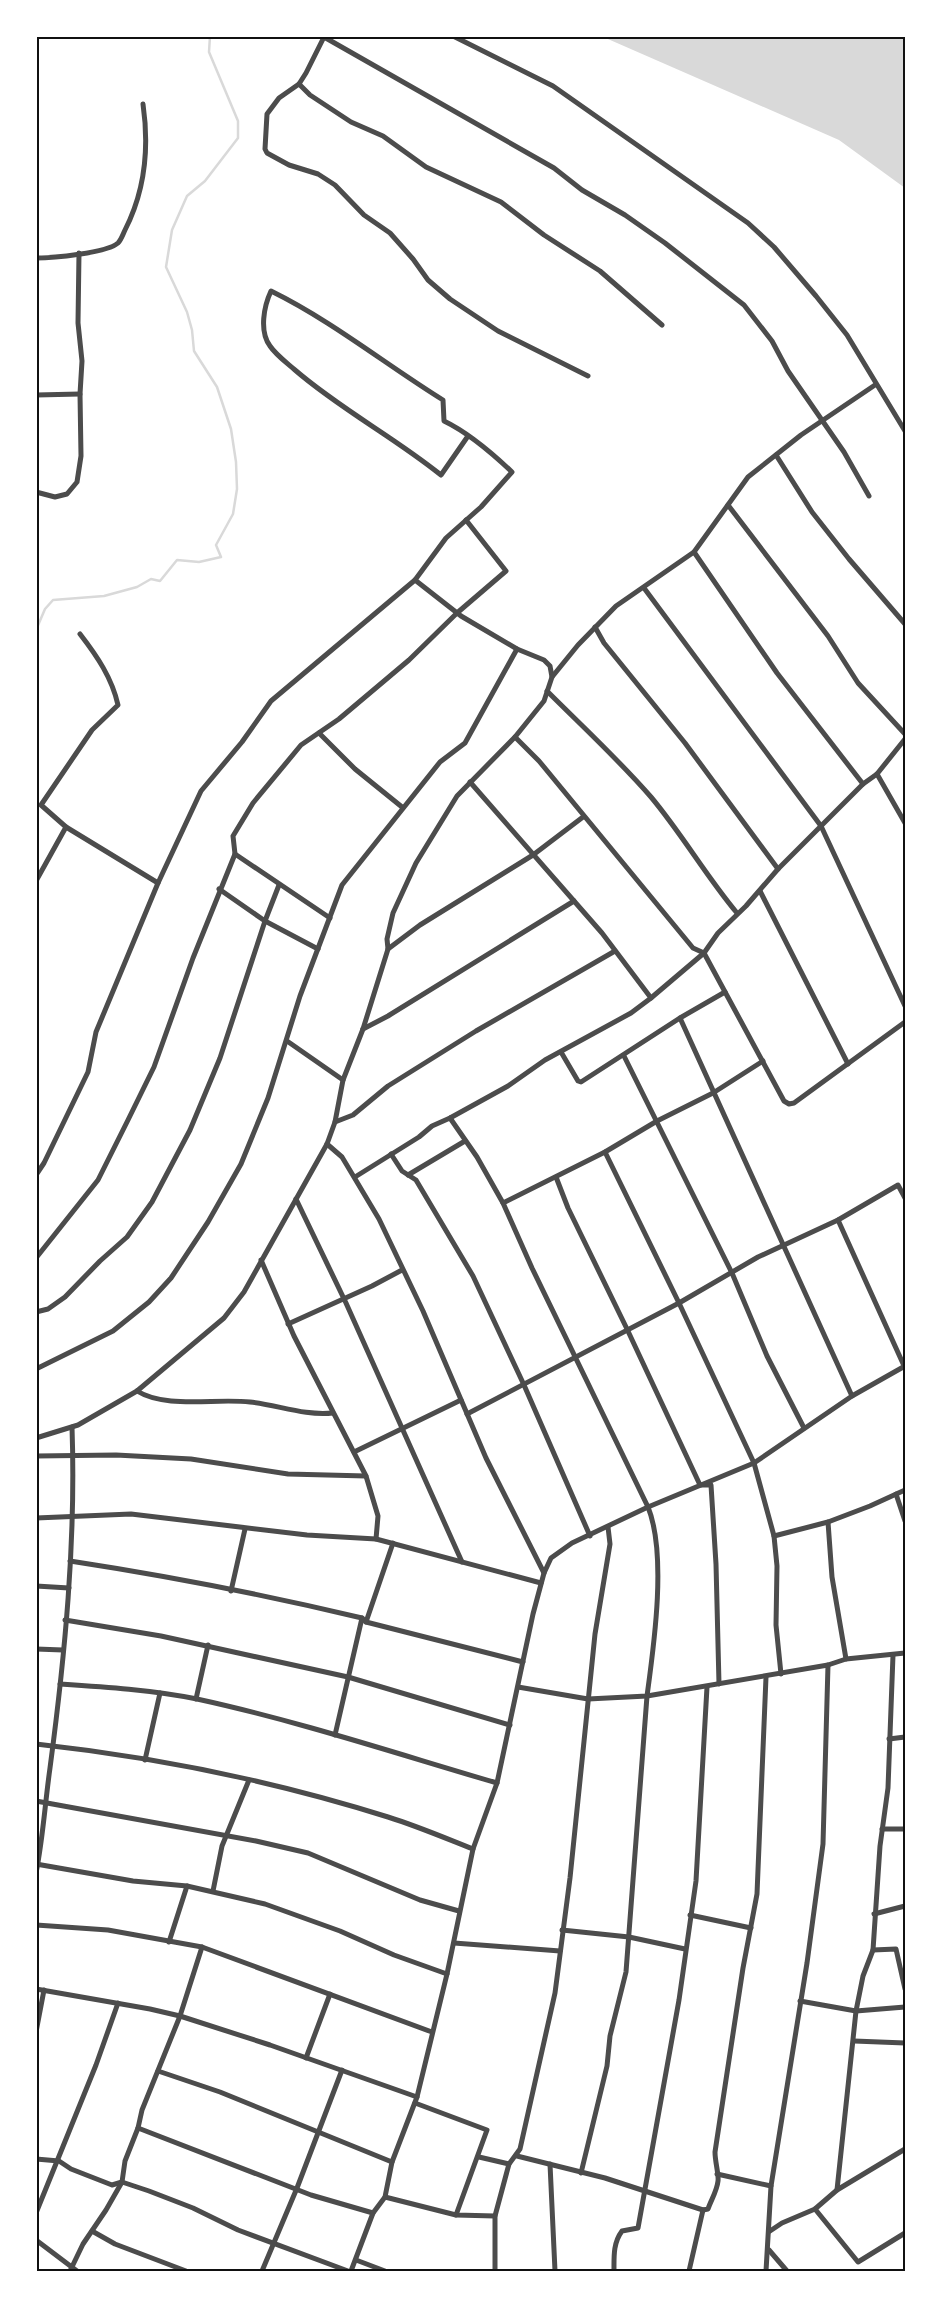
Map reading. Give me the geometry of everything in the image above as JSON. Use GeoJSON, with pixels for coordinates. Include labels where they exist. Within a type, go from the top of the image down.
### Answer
{"type":"FeatureCollection","features":[{"type":"Feature","properties":{"kind":"street"},"geometry":{"type":"LineString","coordinates":[[453,36],[553,86],[748,223],[774,247],[847,336],[905,432]]}},
{"type":"Feature","properties":{"kind":"street"},"geometry":{"type":"LineString","coordinates":[[588,376],[498,331],[450,299],[428,280],[413,258],[390,233],[364,215],[335,185],[318,174],[289,165],[267,153],[264,149],[267,114],[279,98],[299,84],[324,37],[554,168],[582,190],[625,215],[666,244],[744,305],[772,341],[788,371],[824,421],[869,496]]}},
{"type":"Feature","properties":{"kind":"street"},"geometry":{"type":"LineString","coordinates":[[299,84],[310,95],[350,122],[383,136],[426,167],[501,202],[544,235],[600,271],[662,325]]}},
{"type":"Feature","properties":{"kind":"street"},"geometry":{"type":"LineString","coordinates":[[36,258],[54,258],[106,249],[119,243],[133,214],[146,159],[143,104]]}},
{"type":"Feature","properties":{"kind":"street"},"geometry":{"type":"LineString","coordinates":[[36,492],[55,497],[67,494],[77,482],[81,456],[80,394],[82,361],[78,323],[79,253]]}},
{"type":"Feature","properties":{"kind":"street"},"geometry":{"type":"LineString","coordinates":[[36,1175],[44,1163],[88,1072],[96,1032],[158,883],[201,791],[242,742],[271,701],[415,580],[446,538],[481,506],[512,472],[468,436],[444,421],[443,400],[403,376],[377,355],[291,301],[271,291],[266,302],[264,316],[269,346],[313,386],[413,452],[441,475],[468,436]]}},
{"type":"Feature","properties":{"kind":"street"},"geometry":{"type":"LineString","coordinates":[[36,1438],[72,1427],[137,1391],[224,1318],[244,1292],[327,1144],[335,1122],[343,1080],[363,1029],[388,949],[387,939],[393,913],[416,863],[457,796],[515,737],[544,701],[552,677],[594,627],[616,606],[694,552],[748,477],[875,385]]}},
{"type":"Feature","properties":{"kind":"street"},"geometry":{"type":"LineString","coordinates":[[36,395],[80,394]]}},
{"type":"Feature","properties":{"kind":"street"},"geometry":{"type":"LineString","coordinates":[[899,420],[905,417]]}},
{"type":"Feature","properties":{"kind":"street"},"geometry":{"type":"LineString","coordinates":[[776,455],[812,512],[848,559],[905,624]]}},
{"type":"Feature","properties":{"kind":"street"},"geometry":{"type":"LineString","coordinates":[[728,505],[828,636],[858,683],[905,734]]}},
{"type":"Feature","properties":{"kind":"street"},"geometry":{"type":"LineString","coordinates":[[36,1258],[98,1180],[154,1067],[219,889],[235,854],[233,836],[253,803],[301,745],[319,733],[409,660],[457,613],[506,571],[466,520]]}},
{"type":"Feature","properties":{"kind":"street"},"geometry":{"type":"LineString","coordinates":[[694,552],[778,673],[863,784]]}},
{"type":"Feature","properties":{"kind":"street"},"geometry":{"type":"LineString","coordinates":[[415,580],[457,613],[517,649],[544,660],[550,666],[552,677]]}},
{"type":"Feature","properties":{"kind":"street"},"geometry":{"type":"LineString","coordinates":[[644,588],[821,826],[905,1006]]}},
{"type":"Feature","properties":{"kind":"street"},"geometry":{"type":"LineString","coordinates":[[594,627],[604,643],[685,743],[778,869]]}},
{"type":"Feature","properties":{"kind":"street"},"geometry":{"type":"LineString","coordinates":[[80,634],[101,662],[116,694],[118,705],[92,730],[41,805],[66,827],[158,883]]}},
{"type":"Feature","properties":{"kind":"street"},"geometry":{"type":"LineString","coordinates":[[36,1369],[113,1331],[149,1302],[171,1278],[208,1222],[241,1164],[268,1098],[318,949],[342,885],[402,807],[440,762],[465,743],[517,649]]}},
{"type":"Feature","properties":{"kind":"street"},"geometry":{"type":"LineString","coordinates":[[547,691],[651,797],[687,844],[710,880],[736,914]]}},
{"type":"Feature","properties":{"kind":"street"},"geometry":{"type":"LineString","coordinates":[[319,733],[356,769],[402,807]]}},
{"type":"Feature","properties":{"kind":"street"},"geometry":{"type":"LineString","coordinates":[[515,737],[539,761],[692,948],[704,953],[784,1101],[789,1104],[806,1095],[905,1022]]}},
{"type":"Feature","properties":{"kind":"street"},"geometry":{"type":"LineString","coordinates":[[355,1177],[432,1126],[450,1118],[630,1013],[651,998],[704,953],[718,933],[760,891],[778,869],[863,784],[877,774],[905,739]]}},
{"type":"Feature","properties":{"kind":"street"},"geometry":{"type":"LineString","coordinates":[[877,774],[905,823]]}},
{"type":"Feature","properties":{"kind":"street"},"geometry":{"type":"LineString","coordinates":[[470,782],[574,901],[651,998]]}},
{"type":"Feature","properties":{"kind":"street"},"geometry":{"type":"LineString","coordinates":[[388,949],[420,925],[533,855],[584,817]]}},
{"type":"Feature","properties":{"kind":"street"},"geometry":{"type":"LineString","coordinates":[[36,881],[66,827]]}},
{"type":"Feature","properties":{"kind":"street"},"geometry":{"type":"LineString","coordinates":[[235,854],[330,918]]}},
{"type":"Feature","properties":{"kind":"street"},"geometry":{"type":"LineString","coordinates":[[36,1312],[48,1309],[65,1296],[100,1261],[127,1238],[152,1202],[190,1130],[220,1058],[265,921],[279,885]]}},
{"type":"Feature","properties":{"kind":"street"},"geometry":{"type":"LineString","coordinates":[[219,889],[265,921],[318,949]]}},
{"type":"Feature","properties":{"kind":"street"},"geometry":{"type":"LineString","coordinates":[[760,891],[848,1064]]}},
{"type":"Feature","properties":{"kind":"street"},"geometry":{"type":"LineString","coordinates":[[363,1029],[388,1016],[574,901]]}},
{"type":"Feature","properties":{"kind":"street"},"geometry":{"type":"LineString","coordinates":[[335,1122],[353,1115],[388,1086],[468,1036],[615,951]]}},
{"type":"Feature","properties":{"kind":"street"},"geometry":{"type":"LineString","coordinates":[[561,1052],[578,1081],[581,1082],[624,1056],[680,1018],[725,992]]}},
{"type":"Feature","properties":{"kind":"street"},"geometry":{"type":"LineString","coordinates":[[680,1018],[852,1396]]}},
{"type":"Feature","properties":{"kind":"street"},"geometry":{"type":"LineString","coordinates":[[287,1041],[343,1080]]}},
{"type":"Feature","properties":{"kind":"street"},"geometry":{"type":"LineString","coordinates":[[624,1056],[732,1273],[767,1356],[804,1428]]}},
{"type":"Feature","properties":{"kind":"street"},"geometry":{"type":"LineString","coordinates":[[503,1203],[605,1152],[656,1121],[713,1092],[763,1062]]}},
{"type":"Feature","properties":{"kind":"street"},"geometry":{"type":"LineString","coordinates":[[450,1118],[503,1203],[655,1524],[658,1567],[653,1657],[647,1696],[630,1937],[626,1972],[610,2036],[606,2066],[581,2174]]}},
{"type":"Feature","properties":{"kind":"street"},"geometry":{"type":"LineString","coordinates":[[407,1176],[465,1141]]}},
{"type":"Feature","properties":{"kind":"street"},"geometry":{"type":"LineString","coordinates":[[327,1144],[342,1157],[379,1219],[467,1414],[544,1573]]}},
{"type":"Feature","properties":{"kind":"street"},"geometry":{"type":"LineString","coordinates":[[605,1152],[754,1463],[774,1536],[777,1566],[776,1626],[781,1674]]}},
{"type":"Feature","properties":{"kind":"street"},"geometry":{"type":"LineString","coordinates":[[391,1154],[407,1176],[416,1180],[473,1276],[524,1385],[590,1536]]}},
{"type":"Feature","properties":{"kind":"street"},"geometry":{"type":"LineString","coordinates":[[556,1177],[583,1240],[628,1329],[700,1485]]}},
{"type":"Feature","properties":{"kind":"street"},"geometry":{"type":"LineString","coordinates":[[467,1414],[679,1303],[758,1257],[838,1220],[898,1185],[905,1198]]}},
{"type":"Feature","properties":{"kind":"street"},"geometry":{"type":"LineString","coordinates":[[296,1199],[403,1427],[462,1562]]}},
{"type":"Feature","properties":{"kind":"street"},"geometry":{"type":"LineString","coordinates":[[36,2159],[58,2161],[101,2182],[112,2185],[122,2182],[193,2208],[216,2221],[273,2244],[349,2271],[356,2260],[373,2213],[385,2197],[392,2162],[417,2097],[454,1943],[473,1849],[498,1783],[541,1583],[551,1558],[572,1543],[648,1507],[754,1463],[852,1396],[904,1367],[838,1220]]}},
{"type":"Feature","properties":{"kind":"street"},"geometry":{"type":"LineString","coordinates":[[261,1260],[288,1324],[366,1476],[378,1516],[376,1539]]}},
{"type":"Feature","properties":{"kind":"street"},"geometry":{"type":"LineString","coordinates":[[288,1324],[372,1286],[402,1270]]}},
{"type":"Feature","properties":{"kind":"street"},"geometry":{"type":"LineString","coordinates":[[137,1391],[149,1398],[170,1401],[239,1401],[318,1415],[333,1413]]}},
{"type":"Feature","properties":{"kind":"street"},"geometry":{"type":"LineString","coordinates":[[354,1452],[461,1400]]}},
{"type":"Feature","properties":{"kind":"street"},"geometry":{"type":"LineString","coordinates":[[36,1873],[53,1746],[69,1588],[72,1517],[72,1427]]}},
{"type":"Feature","properties":{"kind":"street"},"geometry":{"type":"LineString","coordinates":[[36,1456],[191,1458],[288,1474],[366,1476]]}},
{"type":"Feature","properties":{"kind":"street"},"geometry":{"type":"LineString","coordinates":[[700,1485],[710,1485],[713,1499],[719,1684]]}},
{"type":"Feature","properties":{"kind":"street"},"geometry":{"type":"LineString","coordinates":[[774,1536],[828,1522],[905,1490]]}},
{"type":"Feature","properties":{"kind":"street"},"geometry":{"type":"LineString","coordinates":[[896,1494],[905,1521]]}},
{"type":"Feature","properties":{"kind":"street"},"geometry":{"type":"LineString","coordinates":[[36,1518],[132,1514],[245,1528],[376,1539],[541,1583]]}},
{"type":"Feature","properties":{"kind":"street"},"geometry":{"type":"LineString","coordinates":[[828,1522],[832,1577],[846,1659]]}},
{"type":"Feature","properties":{"kind":"street"},"geometry":{"type":"LineString","coordinates":[[495,2271],[495,2216],[509,2164],[517,2156],[531,2107],[555,1993],[570,1878],[595,1634],[610,1544],[608,1527]]}},
{"type":"Feature","properties":{"kind":"street"},"geometry":{"type":"LineString","coordinates":[[231,1591],[245,1528]]}},
{"type":"Feature","properties":{"kind":"street"},"geometry":{"type":"LineString","coordinates":[[335,1735],[348,1677],[364,1620],[393,1543]]}},
{"type":"Feature","properties":{"kind":"street"},"geometry":{"type":"LineString","coordinates":[[70,1561],[309,1605],[524,1662]]}},
{"type":"Feature","properties":{"kind":"street"},"geometry":{"type":"LineString","coordinates":[[36,1586],[69,1588]]}},
{"type":"Feature","properties":{"kind":"street"},"geometry":{"type":"LineString","coordinates":[[65,1620],[208,1646],[348,1677],[510,1725]]}},
{"type":"Feature","properties":{"kind":"street"},"geometry":{"type":"LineString","coordinates":[[196,1699],[208,1646]]}},
{"type":"Feature","properties":{"kind":"street"},"geometry":{"type":"LineString","coordinates":[[36,1649],[63,1650]]}},
{"type":"Feature","properties":{"kind":"street"},"geometry":{"type":"LineString","coordinates":[[518,1687],[588,1699],[647,1696],[766,1677],[828,1665],[846,1659],[905,1653]]}},
{"type":"Feature","properties":{"kind":"street"},"geometry":{"type":"LineString","coordinates":[[837,2190],[856,2011],[863,1976],[872,1950],[882,1829],[888,1788],[893,1655]]}},
{"type":"Feature","properties":{"kind":"street"},"geometry":{"type":"LineString","coordinates":[[766,2271],[769,2250],[771,2186],[807,1963],[823,1844],[828,1665]]}},
{"type":"Feature","properties":{"kind":"street"},"geometry":{"type":"LineString","coordinates":[[517,2156],[581,2174],[605,2178],[645,2193],[703,2210],[708,2209],[718,2184],[715,2167],[716,2152],[742,1968],[757,1894],[766,1677]]}},
{"type":"Feature","properties":{"kind":"street"},"geometry":{"type":"LineString","coordinates":[[60,1684],[160,1693],[196,1699],[335,1735],[498,1783]]}},
{"type":"Feature","properties":{"kind":"street"},"geometry":{"type":"LineString","coordinates":[[614,2271],[614,2254],[618,2236],[622,2231],[638,2228],[679,2000],[696,1880],[707,1687]]}},
{"type":"Feature","properties":{"kind":"street"},"geometry":{"type":"LineString","coordinates":[[145,1760],[160,1693]]}},
{"type":"Feature","properties":{"kind":"street"},"geometry":{"type":"LineString","coordinates":[[889,1739],[905,1737]]}},
{"type":"Feature","properties":{"kind":"street"},"geometry":{"type":"LineString","coordinates":[[36,1744],[101,1751],[249,1780],[304,1793],[390,1817],[473,1849]]}},
{"type":"Feature","properties":{"kind":"street"},"geometry":{"type":"LineString","coordinates":[[213,1891],[222,1846],[249,1780]]}},
{"type":"Feature","properties":{"kind":"street"},"geometry":{"type":"LineString","coordinates":[[36,1801],[226,1835],[308,1853],[420,1900],[459,1911]]}},
{"type":"Feature","properties":{"kind":"street"},"geometry":{"type":"LineString","coordinates":[[882,1829],[905,1829]]}},
{"type":"Feature","properties":{"kind":"street"},"geometry":{"type":"LineString","coordinates":[[37,1864],[133,1880],[187,1886],[265,1904],[340,1931],[394,1955],[447,1974]]}},
{"type":"Feature","properties":{"kind":"street"},"geometry":{"type":"LineString","coordinates":[[169,1942],[187,1886]]}},
{"type":"Feature","properties":{"kind":"street"},"geometry":{"type":"LineString","coordinates":[[874,1914],[905,1906]]}},
{"type":"Feature","properties":{"kind":"street"},"geometry":{"type":"LineString","coordinates":[[690,1915],[751,1928]]}},
{"type":"Feature","properties":{"kind":"street"},"geometry":{"type":"LineString","coordinates":[[36,1925],[108,1930],[202,1947],[432,2032]]}},
{"type":"Feature","properties":{"kind":"street"},"geometry":{"type":"LineString","coordinates":[[562,1930],[630,1937],[685,1949]]}},
{"type":"Feature","properties":{"kind":"street"},"geometry":{"type":"LineString","coordinates":[[454,1943],[560,1951]]}},
{"type":"Feature","properties":{"kind":"street"},"geometry":{"type":"LineString","coordinates":[[36,2240],[73,2270],[92,2231],[122,2182],[129,2147],[180,2016],[202,1947]]}},
{"type":"Feature","properties":{"kind":"street"},"geometry":{"type":"LineString","coordinates":[[872,1950],[896,1949],[905,1989]]}},
{"type":"Feature","properties":{"kind":"street"},"geometry":{"type":"LineString","coordinates":[[36,1989],[180,2016],[270,2044],[417,2097]]}},
{"type":"Feature","properties":{"kind":"street"},"geometry":{"type":"LineString","coordinates":[[36,2032],[44,1990]]}},
{"type":"Feature","properties":{"kind":"street"},"geometry":{"type":"LineString","coordinates":[[306,2058],[330,1994]]}},
{"type":"Feature","properties":{"kind":"street"},"geometry":{"type":"LineString","coordinates":[[800,2001],[856,2011],[905,2007]]}},
{"type":"Feature","properties":{"kind":"street"},"geometry":{"type":"LineString","coordinates":[[36,2213],[58,2161],[118,2003]]}},
{"type":"Feature","properties":{"kind":"street"},"geometry":{"type":"LineString","coordinates":[[854,2041],[905,2043]]}},
{"type":"Feature","properties":{"kind":"street"},"geometry":{"type":"LineString","coordinates":[[262,2271],[297,2188],[342,2070]]}},
{"type":"Feature","properties":{"kind":"street"},"geometry":{"type":"LineString","coordinates":[[158,2071],[220,2092],[392,2162]]}},
{"type":"Feature","properties":{"kind":"street"},"geometry":{"type":"LineString","coordinates":[[415,2103],[487,2130],[479,2157],[456,2216]]}},
{"type":"Feature","properties":{"kind":"street"},"geometry":{"type":"LineString","coordinates":[[138,2128],[311,2195],[373,2213]]}},
{"type":"Feature","properties":{"kind":"street"},"geometry":{"type":"LineString","coordinates":[[770,2231],[782,2223],[815,2209],[837,2190],[905,2149]]}},
{"type":"Feature","properties":{"kind":"street"},"geometry":{"type":"LineString","coordinates":[[479,2157],[509,2164]]}},
{"type":"Feature","properties":{"kind":"street"},"geometry":{"type":"LineString","coordinates":[[550,2164],[554,2271]]}},
{"type":"Feature","properties":{"kind":"street"},"geometry":{"type":"LineString","coordinates":[[717,2174],[771,2186]]}},
{"type":"Feature","properties":{"kind":"street"},"geometry":{"type":"LineString","coordinates":[[385,2197],[456,2216],[495,2216]]}},
{"type":"Feature","properties":{"kind":"street"},"geometry":{"type":"LineString","coordinates":[[815,2209],[858,2262],[905,2233]]}},
{"type":"Feature","properties":{"kind":"street"},"geometry":{"type":"LineString","coordinates":[[689,2271],[703,2210]]}},
{"type":"Feature","properties":{"kind":"street"},"geometry":{"type":"LineString","coordinates":[[92,2231],[115,2244],[186,2271]]}},
{"type":"Feature","properties":{"kind":"street"},"geometry":{"type":"LineString","coordinates":[[769,2250],[787,2271]]}},
{"type":"Feature","properties":{"kind":"street"},"geometry":{"type":"LineString","coordinates":[[356,2260],[385,2271]]}},
{"type":"Feature","properties":{"kind":"shaded area"},"geometry":{"type":"Polygon","coordinates":[[[601,36],[905,36],[905,188],[839,140],[601,36]]]}},
{"type":"Feature","properties":{"kind":"waterway"},"geometry":{"type":"LineString","coordinates":[[36,630],[45,609],[53,600],[104,596],[137,587],[151,579],[160,581],[177,560],[199,562],[221,557],[216,545],[233,514],[237,489],[236,462],[231,429],[217,387],[194,351],[192,330],[187,312],[166,267],[172,230],[187,196],[205,181],[238,138],[238,121],[209,52],[210,36]]}}]}
